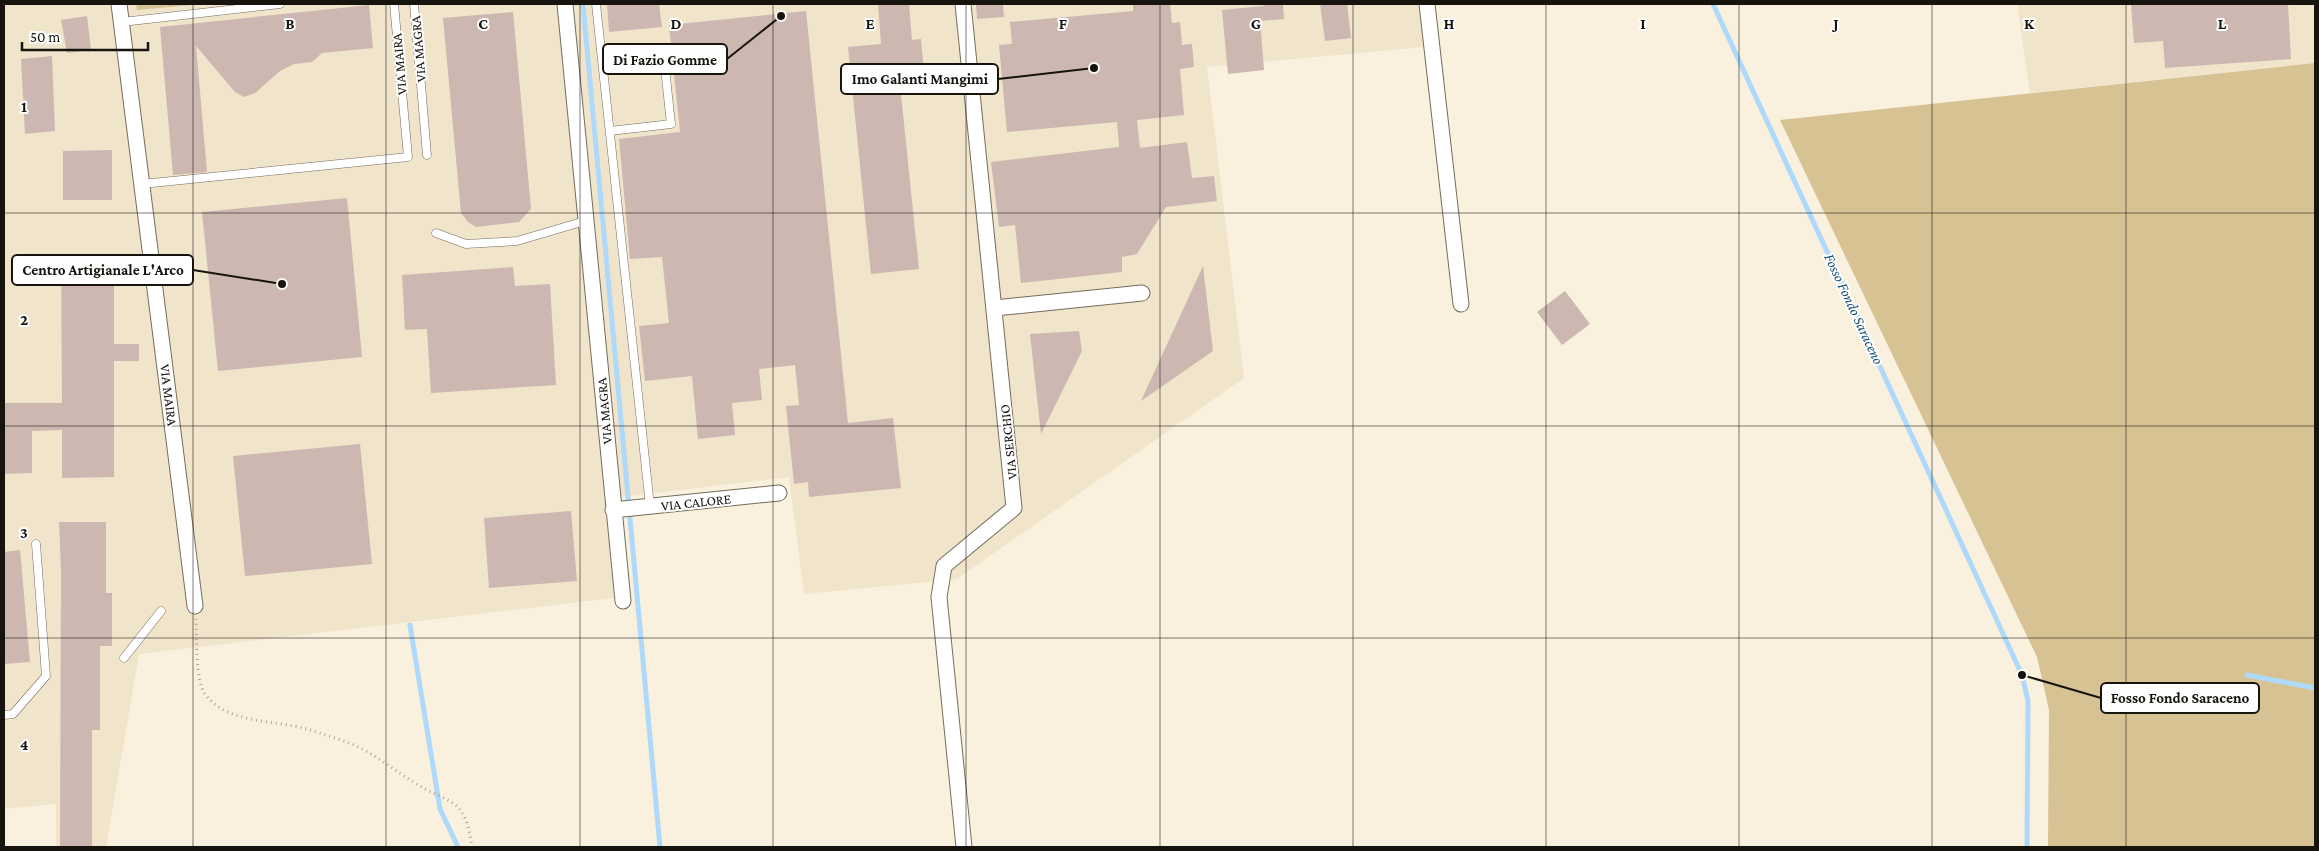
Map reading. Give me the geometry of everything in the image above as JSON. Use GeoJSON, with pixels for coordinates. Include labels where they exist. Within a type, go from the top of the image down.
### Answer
{"type":"FeatureCollection","features":[{"type":"Feature","properties":{"kind":"street","name":"VIA MAIRA"},"geometry":{"type":"LineString","coordinates":[[119,4],[195,606]]}},
{"type":"Feature","properties":{"kind":"street","name":"VIA MAGRA"},"geometry":{"type":"LineString","coordinates":[[564,4],[622,601]]}},
{"type":"Feature","properties":{"kind":"street","name":"VIA SERCHIO"},"geometry":{"type":"LineString","coordinates":[[963,4],[1014,508],[944,566],[939,597],[964,847]]}},
{"type":"Feature","properties":{"kind":"street"},"geometry":{"type":"LineString","coordinates":[[1427,4],[1461,304]]}},
{"type":"Feature","properties":{"kind":"street"},"geometry":{"type":"LineString","coordinates":[[995,308],[1142,293]]}},
{"type":"Feature","properties":{"kind":"street","name":"VIA CALORE"},"geometry":{"type":"LineString","coordinates":[[613,510],[780,493]]}},
{"type":"Feature","properties":{"kind":"lane"},"geometry":{"type":"LineString","coordinates":[[122,22],[280,4]]}},
{"type":"Feature","properties":{"kind":"lane","name":"VIA MAIRA"},"geometry":{"type":"LineString","coordinates":[[142,184],[408,157],[394,4]]}},
{"type":"Feature","properties":{"kind":"lane","name":"VIA MAGRA"},"geometry":{"type":"LineString","coordinates":[[414,4],[427,155]]}},
{"type":"Feature","properties":{"kind":"lane"},"geometry":{"type":"LineString","coordinates":[[596,4],[650,506]]}},
{"type":"Feature","properties":{"kind":"lane"},"geometry":{"type":"LineString","coordinates":[[610,131],[671,124],[664,59]]}},
{"type":"Feature","properties":{"kind":"lane"},"geometry":{"type":"LineString","coordinates":[[436,233],[466,244],[517,241],[585,221]]}},
{"type":"Feature","properties":{"kind":"lane"},"geometry":{"type":"LineString","coordinates":[[4,715],[13,714],[46,676],[36,544]]}},
{"type":"Feature","properties":{"kind":"lane"},"geometry":{"type":"LineString","coordinates":[[124,658],[161,610]]}},
{"type":"Feature","properties":{"kind":"path"},"geometry":{"type":"LineString","coordinates":[[195,606],[200,678],[204,693],[214,703],[248,720],[275,721],[307,729],[355,746],[429,791],[446,799],[461,810],[469,828],[472,847]]}},
{"type":"Feature","properties":{"kind":"shaded area"},"geometry":{"type":"Polygon","coordinates":[[[4,4],[1420,4],[1424,47],[1207,67],[1244,378],[957,579],[804,594],[789,477],[605,499],[614,598],[139,654],[106,847],[56,847],[56,804],[4,809],[4,4]]]}},
{"type":"Feature","properties":{"kind":"shaded area"},"geometry":{"type":"Polygon","coordinates":[[[136,4],[203,4],[137,10],[136,4]]]}},
{"type":"Feature","properties":{"kind":"shaded area"},"geometry":{"type":"Polygon","coordinates":[[[2017,4],[2315,4],[2315,63],[2030,93],[2017,4]]]}},
{"type":"Feature","properties":{"kind":"shaded area"},"geometry":{"type":"Polygon","coordinates":[[[2315,63],[2315,847],[2048,847],[2049,710],[2037,657],[1780,120],[2315,63]]]}},
{"type":"Feature","properties":{"kind":"building"},"geometry":{"type":"Polygon","coordinates":[[[607,4],[659,4],[662,27],[609,32],[607,4]]]}},
{"type":"Feature","properties":{"kind":"building"},"geometry":{"type":"Polygon","coordinates":[[[878,4],[909,4],[912,40],[921,39],[924,72],[899,75],[919,269],[871,274],[848,47],[881,44],[878,4]]]}},
{"type":"Feature","properties":{"kind":"building"},"geometry":{"type":"Polygon","coordinates":[[[976,4],[1003,4],[1004,17],[977,19],[976,4]]]}},
{"type":"Feature","properties":{"kind":"building"},"geometry":{"type":"Polygon","coordinates":[[[1133,4],[1170,4],[1172,23],[1180,22],[1182,45],[1192,44],[1194,67],[1180,69],[1184,115],[1137,120],[1140,148],[1187,142],[1192,178],[1214,176],[1217,201],[1166,207],[1137,254],[1122,257],[1122,272],[1021,283],[1015,225],[999,227],[991,162],[1119,147],[1117,122],[1007,132],[999,45],[1012,44],[1010,22],[1133,11],[1133,4]]]}},
{"type":"Feature","properties":{"kind":"building"},"geometry":{"type":"Polygon","coordinates":[[[1264,4],[1283,4],[1284,19],[1260,21],[1264,70],[1228,74],[1222,10],[1264,6],[1264,4]]]}},
{"type":"Feature","properties":{"kind":"building"},"geometry":{"type":"Polygon","coordinates":[[[1320,4],[1347,4],[1351,38],[1325,41],[1320,4]]]}},
{"type":"Feature","properties":{"kind":"building"},"geometry":{"type":"Polygon","coordinates":[[[2131,4],[2288,4],[2291,59],[2165,68],[2163,41],[2134,43],[2131,4]]]}},
{"type":"Feature","properties":{"kind":"building"},"geometry":{"type":"Polygon","coordinates":[[[369,5],[373,48],[322,53],[312,62],[294,64],[280,71],[255,93],[244,97],[235,92],[196,46],[207,172],[173,175],[160,27],[369,5]]]}},
{"type":"Feature","properties":{"kind":"building"},"geometry":{"type":"Polygon","coordinates":[[[806,11],[848,423],[893,418],[901,488],[809,497],[808,482],[794,484],[786,406],[799,405],[795,365],[759,369],[762,400],[732,403],[735,435],[698,439],[692,376],[645,381],[639,326],[669,323],[662,257],[630,259],[619,139],[680,132],[669,25],[806,11]]]}},
{"type":"Feature","properties":{"kind":"building"},"geometry":{"type":"Polygon","coordinates":[[[513,12],[531,209],[519,222],[476,227],[468,222],[461,213],[443,18],[513,12]]]}},
{"type":"Feature","properties":{"kind":"building"},"geometry":{"type":"Polygon","coordinates":[[[87,16],[91,50],[67,53],[61,20],[87,16]]]}},
{"type":"Feature","properties":{"kind":"building"},"geometry":{"type":"Polygon","coordinates":[[[52,56],[55,131],[25,134],[21,59],[52,56]]]}},
{"type":"Feature","properties":{"kind":"building"},"geometry":{"type":"Polygon","coordinates":[[[112,150],[112,200],[63,200],[63,151],[112,150]]]}},
{"type":"Feature","properties":{"kind":"building"},"geometry":{"type":"Polygon","coordinates":[[[347,198],[362,357],[218,371],[202,212],[347,198]]]}},
{"type":"Feature","properties":{"kind":"building"},"geometry":{"type":"Polygon","coordinates":[[[114,260],[114,344],[139,344],[139,361],[114,361],[114,477],[62,478],[62,430],[32,431],[32,473],[4,474],[4,403],[62,403],[61,261],[114,260]]]}},
{"type":"Feature","properties":{"kind":"building"},"geometry":{"type":"Polygon","coordinates":[[[1203,266],[1213,351],[1141,401],[1203,266]]]}},
{"type":"Feature","properties":{"kind":"building"},"geometry":{"type":"Polygon","coordinates":[[[513,267],[515,286],[550,284],[556,385],[431,393],[427,329],[405,330],[402,275],[513,267]]]}},
{"type":"Feature","properties":{"kind":"building"},"geometry":{"type":"Polygon","coordinates":[[[1565,291],[1590,324],[1562,345],[1537,312],[1565,291]]]}},
{"type":"Feature","properties":{"kind":"building"},"geometry":{"type":"Polygon","coordinates":[[[1079,331],[1082,351],[1041,434],[1030,334],[1079,331]]]}},
{"type":"Feature","properties":{"kind":"building"},"geometry":{"type":"Polygon","coordinates":[[[360,444],[372,564],[245,576],[233,456],[360,444]]]}},
{"type":"Feature","properties":{"kind":"building"},"geometry":{"type":"Polygon","coordinates":[[[571,511],[577,581],[489,588],[484,518],[571,511]]]}},
{"type":"Feature","properties":{"kind":"building"},"geometry":{"type":"Polygon","coordinates":[[[59,522],[106,522],[106,593],[112,593],[112,646],[100,646],[100,730],[92,730],[92,847],[60,847],[61,572],[59,522]]]}},
{"type":"Feature","properties":{"kind":"building"},"geometry":{"type":"Polygon","coordinates":[[[20,550],[30,662],[4,664],[4,552],[20,550]]]}},
{"type":"Feature","properties":{"kind":"waterway"},"geometry":{"type":"LineString","coordinates":[[583,4],[660,847]]}},
{"type":"Feature","properties":{"kind":"waterway","name":"Fosso Fondo Saraceno"},"geometry":{"type":"LineString","coordinates":[[1713,4],[2022,675],[2028,701],[2027,847]]}},
{"type":"Feature","properties":{"kind":"waterway"},"geometry":{"type":"LineString","coordinates":[[410,625],[440,809],[458,847]]}},
{"type":"Feature","properties":{"kind":"waterway"},"geometry":{"type":"LineString","coordinates":[[2247,675],[2315,688]]}},
{"type":"Feature","properties":{"kind":"place","name":"Di Fazio Gomme"},"geometry":{"type":"Point","coordinates":[781,16]}},
{"type":"Feature","properties":{"kind":"place","name":"Imo Galanti Mangimi"},"geometry":{"type":"Point","coordinates":[1094,68]}},
{"type":"Feature","properties":{"kind":"place","name":"Centro Artigianale L'Arco"},"geometry":{"type":"Point","coordinates":[282,284]}},
{"type":"Feature","properties":{"kind":"place","name":"Fosso Fondo Saraceno"},"geometry":{"type":"Point","coordinates":[2022,675]}}]}
